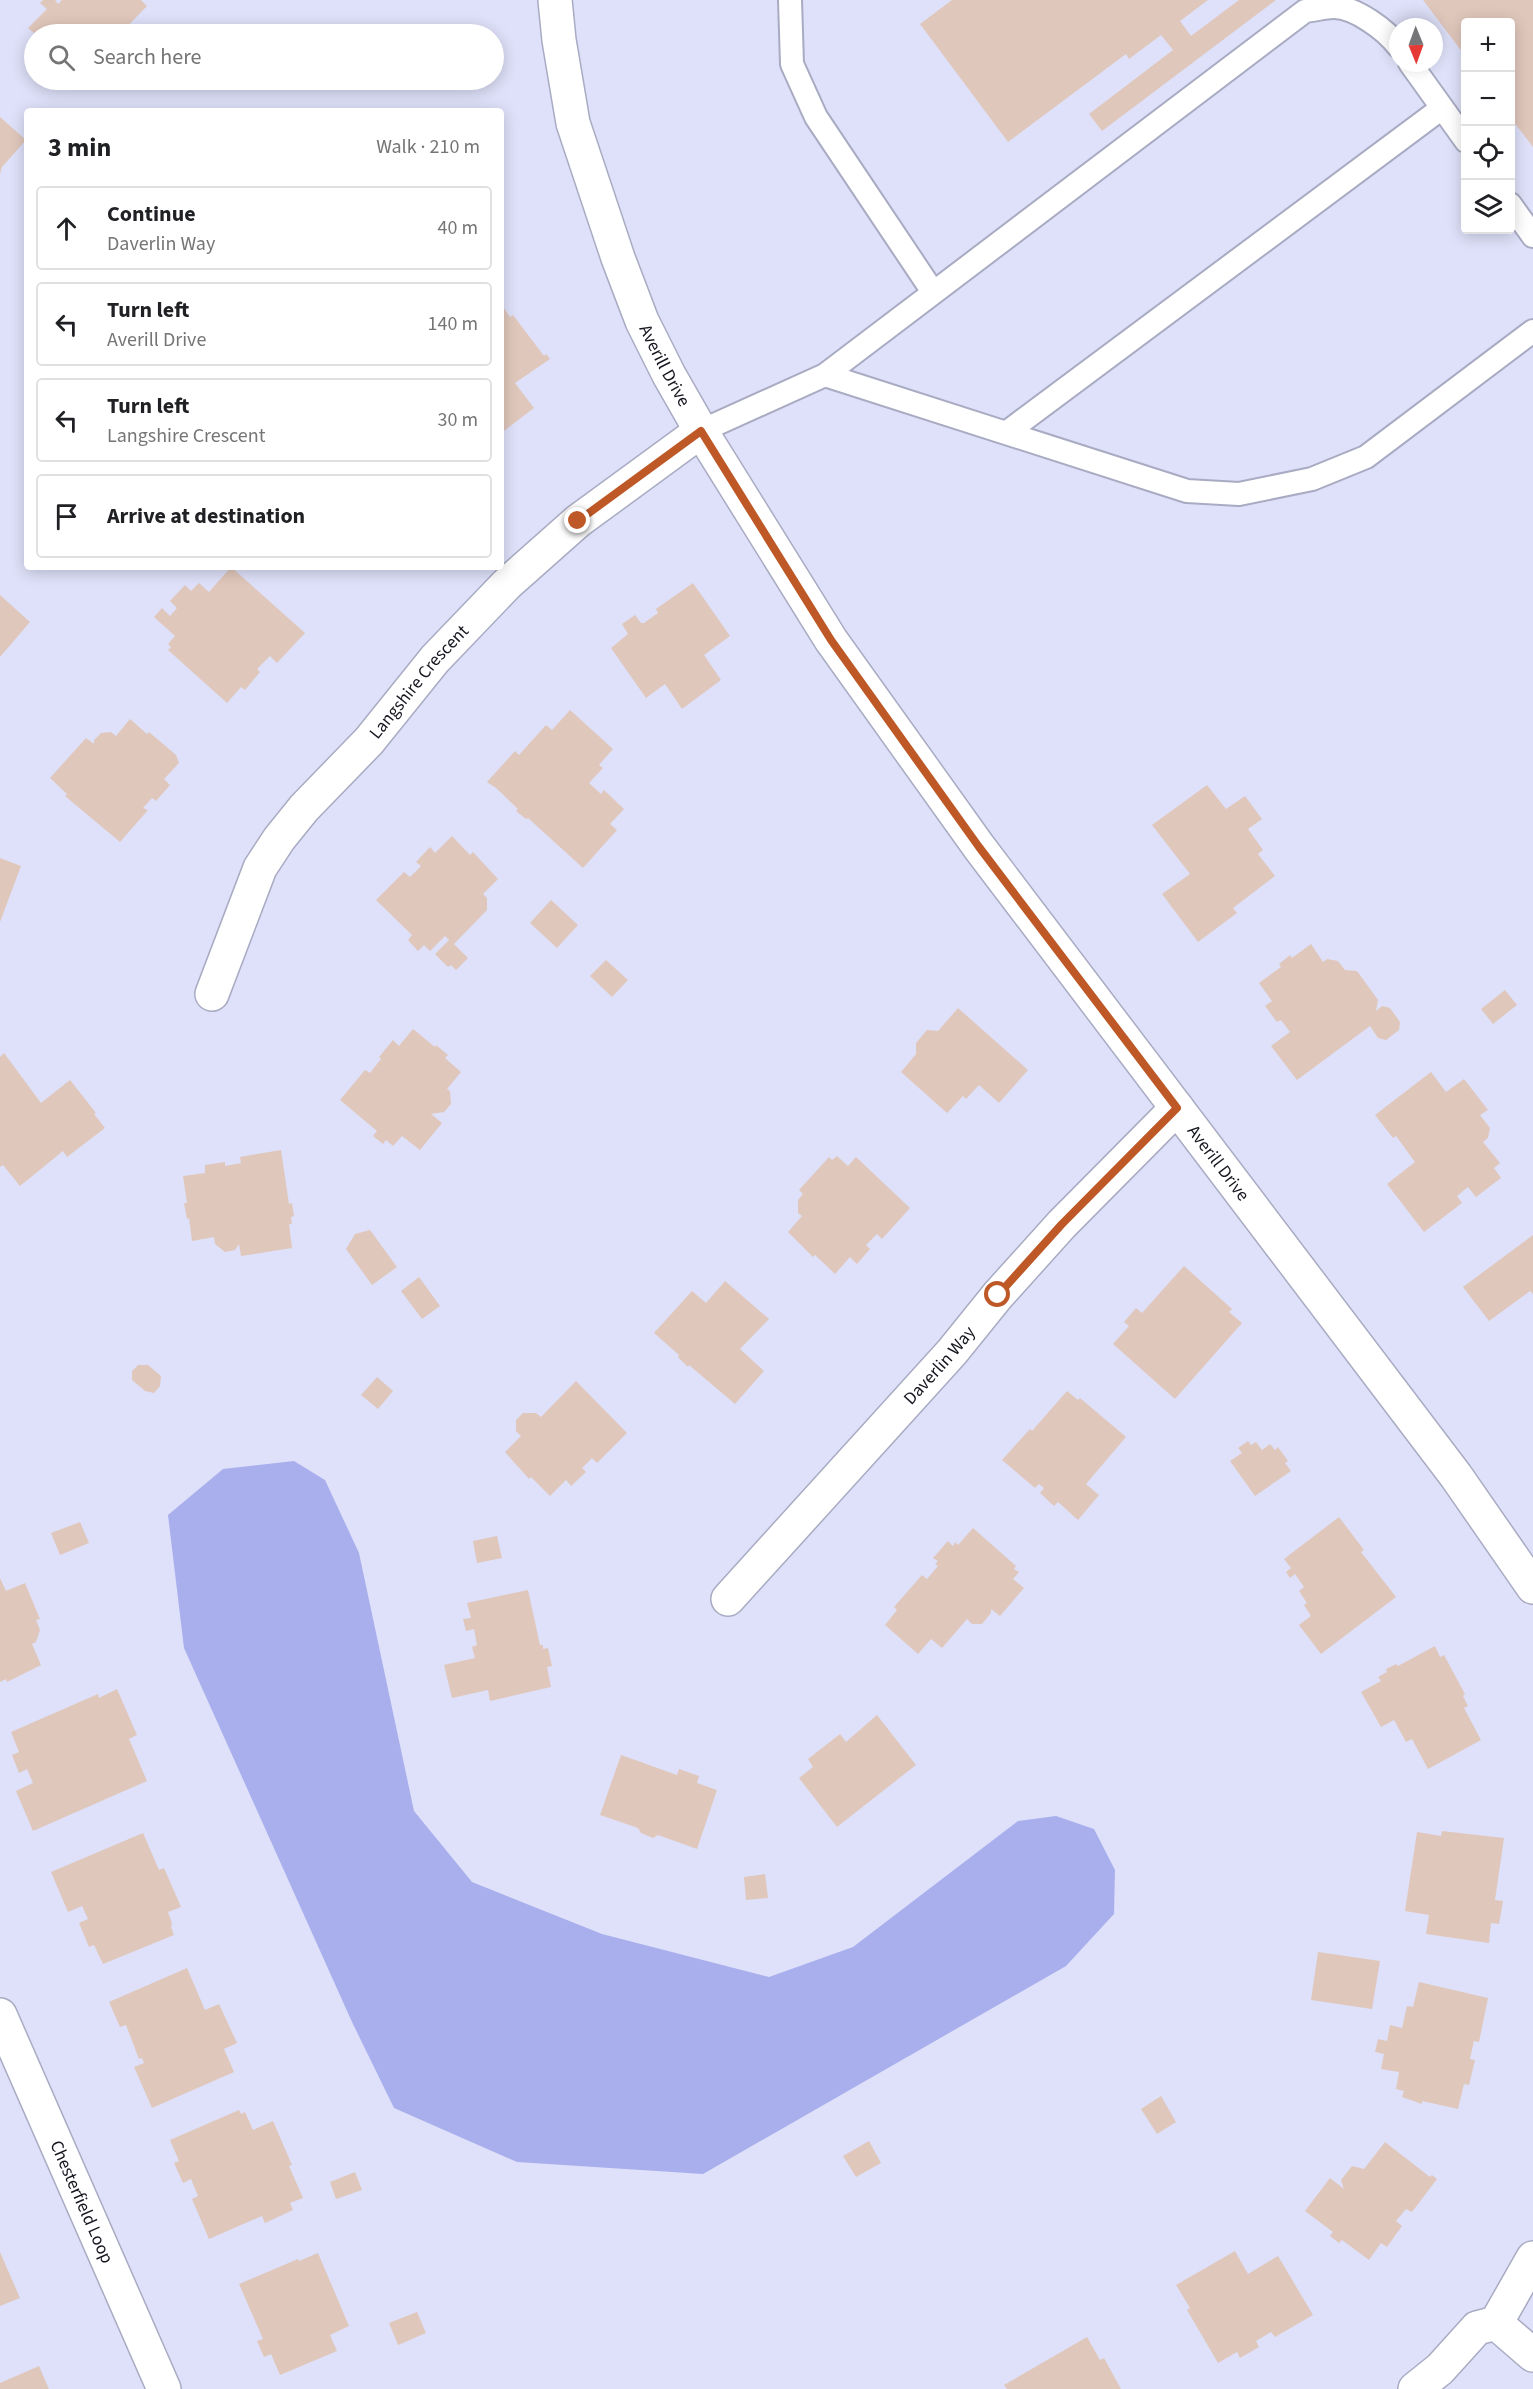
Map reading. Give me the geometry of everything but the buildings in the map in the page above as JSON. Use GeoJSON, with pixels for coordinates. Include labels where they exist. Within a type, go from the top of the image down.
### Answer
{"type":"FeatureCollection","features":[{"type":"Feature","properties":{"kind":"street","name":"Averill Drive"},"geometry":{"type":"LineString","coordinates":[[555,0],[559,40],[573,123],[618,258],[642,321],[701,431],[831,640],[979,847],[1456,1476],[1533,1587]]}},
{"type":"Feature","properties":{"kind":"street","name":"Langshire Crescent"},"geometry":{"type":"LineString","coordinates":[[212,994],[260,868],[279,839],[304,808],[369,741],[435,659],[507,584],[578,521],[701,431]]}},
{"type":"Feature","properties":{"kind":"street","name":"Daverlin Way"},"geometry":{"type":"LineString","coordinates":[[728,1599],[952,1352],[998,1295],[1054,1233],[1177,1108]]}},
{"type":"Feature","properties":{"kind":"street","name":"Chesterfield Loop"},"geometry":{"type":"LineString","coordinates":[[0,2015],[164,2389]]}},
{"type":"Feature","properties":{"kind":"street"},"geometry":{"type":"LineString","coordinates":[[1415,2389],[1440,2369],[1477,2328],[1496,2324],[1533,2258]]}},
{"type":"Feature","properties":{"kind":"street"},"geometry":{"type":"LineString","coordinates":[[1496,2324],[1533,2355]]}},
{"type":"Feature","properties":{"kind":"lane"},"geometry":{"type":"LineString","coordinates":[[790,0],[792,64],[816,117],[933,292]]}},
{"type":"Feature","properties":{"kind":"lane"},"geometry":{"type":"LineString","coordinates":[[701,431],[825,375],[1305,11],[1336,7],[1370,20],[1389,35]]}},
{"type":"Feature","properties":{"kind":"lane"},"geometry":{"type":"LineString","coordinates":[[1416,72],[1461,134]]}},
{"type":"Feature","properties":{"kind":"lane"},"geometry":{"type":"LineString","coordinates":[[1006,433],[1442,108]]}},
{"type":"Feature","properties":{"kind":"lane"},"geometry":{"type":"LineString","coordinates":[[1515,211],[1533,236]]}},
{"type":"Feature","properties":{"kind":"lane"},"geometry":{"type":"LineString","coordinates":[[825,375],[1187,491],[1239,494],[1312,479],[1366,457],[1533,331]]}},
{"type":"Feature","properties":{"kind":"water"},"geometry":{"type":"Polygon","coordinates":[[[294,1461],[325,1480],[359,1553],[414,1811],[472,1882],[602,1934],[769,1977],[853,1947],[1018,1821],[1056,1816],[1094,1829],[1115,1870],[1114,1914],[1066,1966],[703,2174],[517,2162],[394,2108],[352,2022],[184,1648],[168,1515],[223,1469],[294,1461]]]}},
{"type":"Feature","properties":{"kind":"route"},"geometry":{"type":"LineString","coordinates":[[578,521],[701,431],[831,640],[979,847],[1177,1108],[1062,1224],[998,1295]]}}]}
